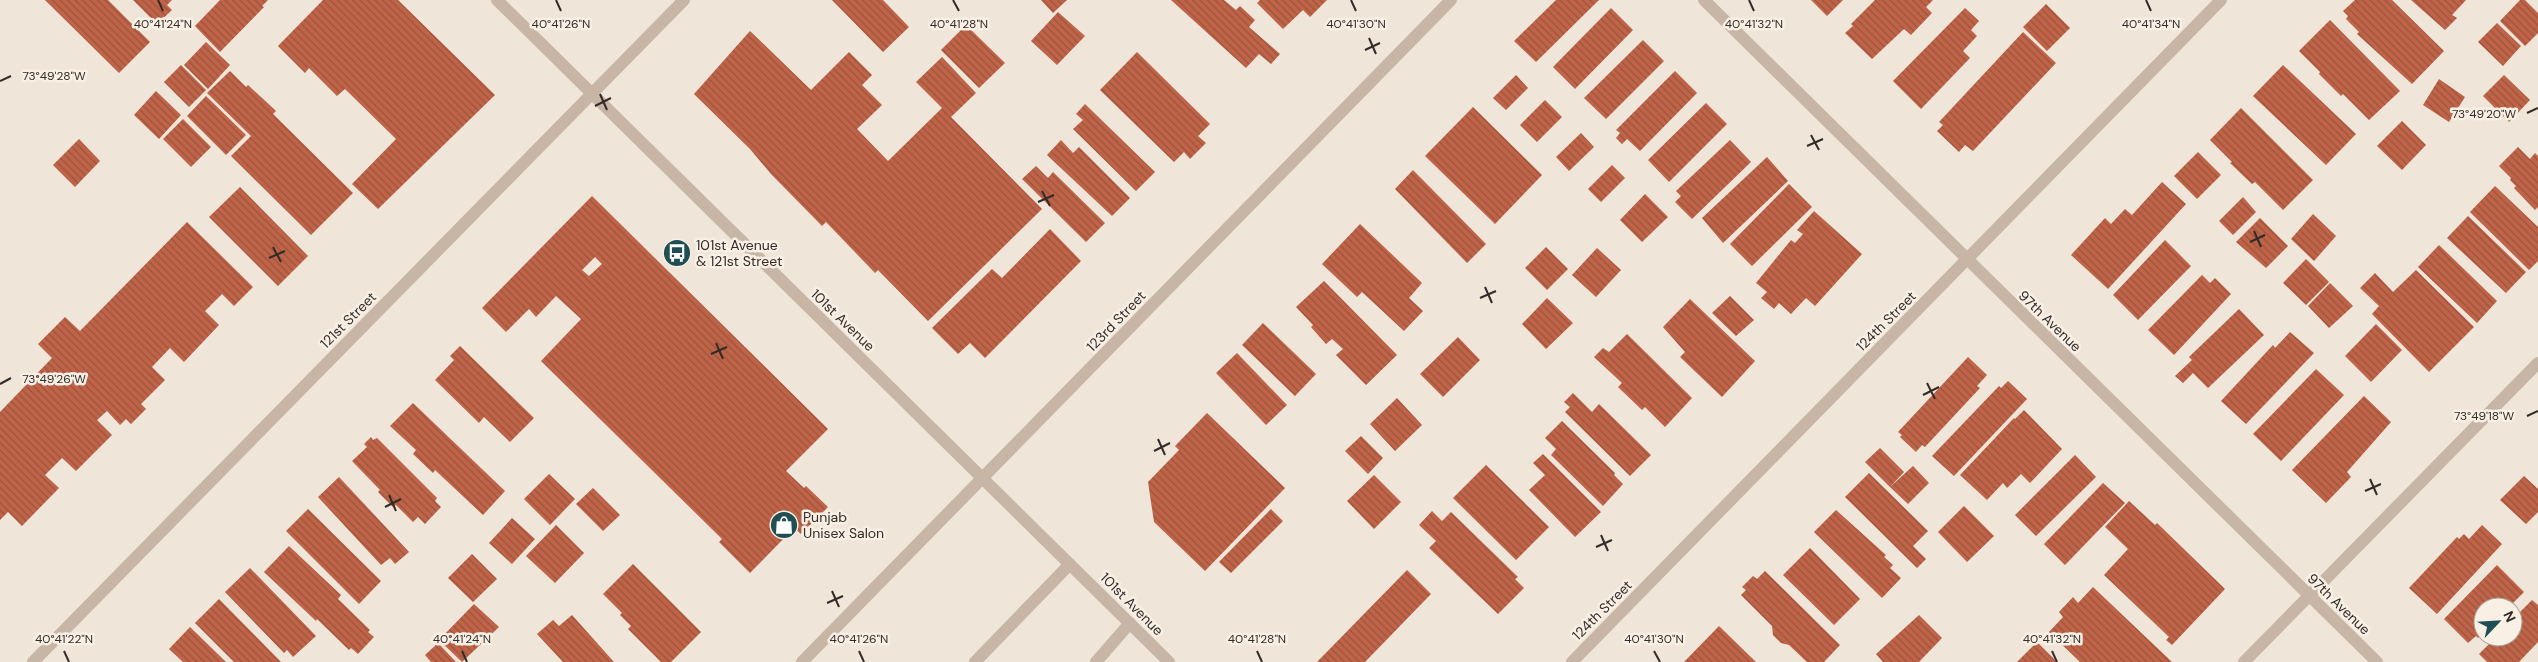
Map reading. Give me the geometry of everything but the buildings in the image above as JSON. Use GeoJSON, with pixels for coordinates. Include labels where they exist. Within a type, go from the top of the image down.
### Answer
{"type":"FeatureCollection","features":[{"type":"Feature","properties":{"kind":"street","name":"101st Avenue"},"geometry":{"type":"LineString","coordinates":[[497,0],[1169,662]]}},
{"type":"Feature","properties":{"kind":"street","name":"121st Street"},"geometry":{"type":"LineString","coordinates":[[33,662],[684,0]]}},
{"type":"Feature","properties":{"kind":"street","name":"123rd Street"},"geometry":{"type":"LineString","coordinates":[[802,662],[1451,0]]}},
{"type":"Feature","properties":{"kind":"street","name":"97th Avenue"},"geometry":{"type":"LineString","coordinates":[[1704,0],[2377,662]]}},
{"type":"Feature","properties":{"kind":"street","name":"124th Street"},"geometry":{"type":"LineString","coordinates":[[1572,662],[2221,0]]}},
{"type":"Feature","properties":{"kind":"street"},"geometry":{"type":"LineString","coordinates":[[2244,662],[2538,363]]}},
{"type":"Feature","properties":{"kind":"street"},"geometry":{"type":"LineString","coordinates":[[976,662],[1070,564]]}},
{"type":"Feature","properties":{"kind":"street"},"geometry":{"type":"LineString","coordinates":[[1096,662],[1130,624]]}},
{"type":"Feature","properties":{"kind":"place","name":"101st Avenue & 121st Street"},"geometry":{"type":"Point","coordinates":[677,253]}},
{"type":"Feature","properties":{"kind":"place","name":"Punjab Unisex Salon"},"geometry":{"type":"Point","coordinates":[784,525]}}]}
